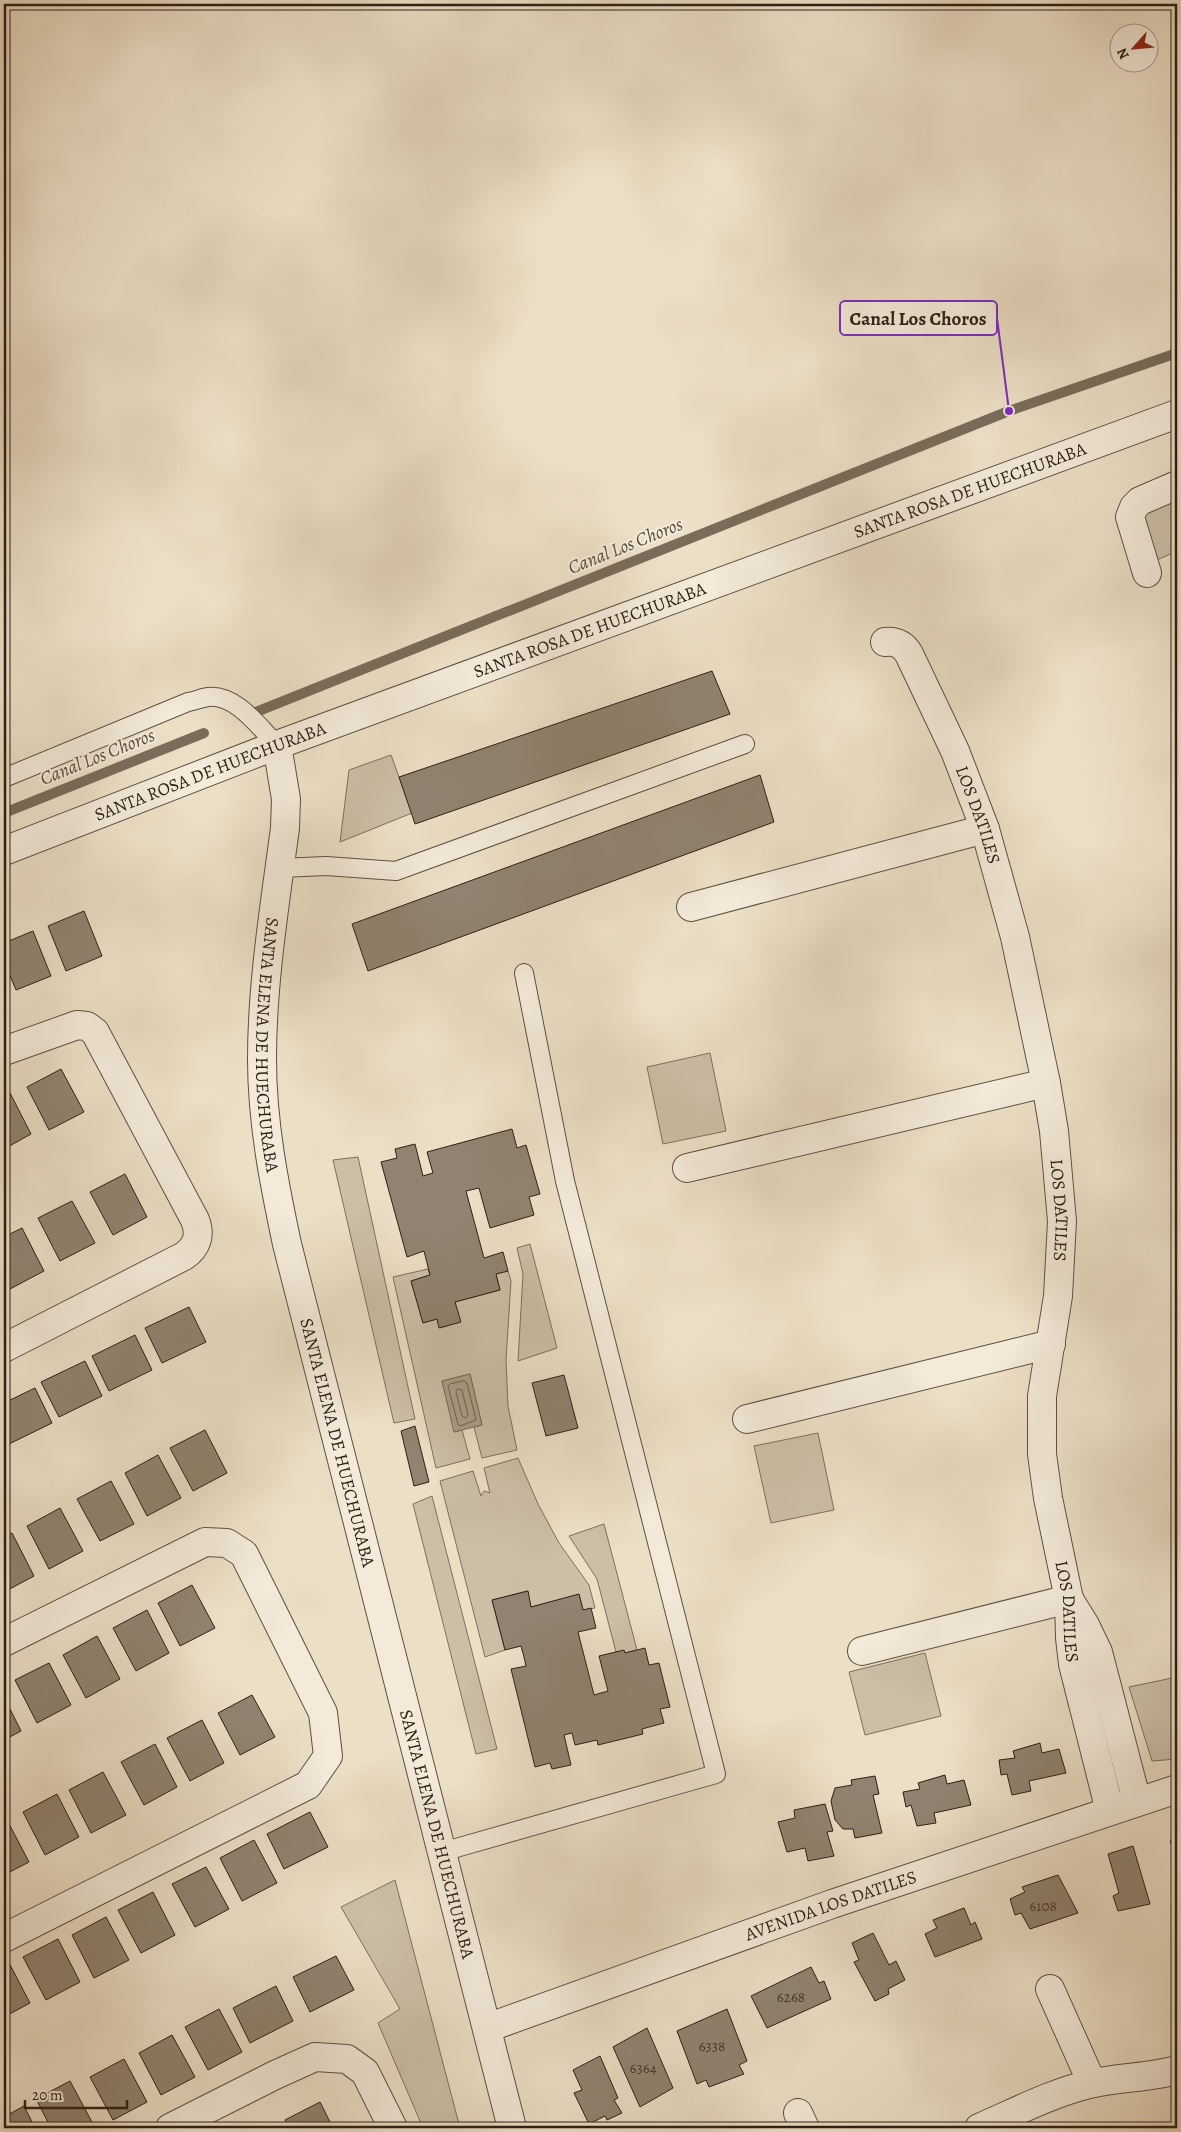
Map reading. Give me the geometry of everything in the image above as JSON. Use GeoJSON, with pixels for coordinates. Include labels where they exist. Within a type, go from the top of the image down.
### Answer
{"type":"FeatureCollection","features":[{"type":"Feature","properties":{"kind":"street","name":"SANTA ROSA DE HUECHURABA"},"geometry":{"type":"LineString","coordinates":[[4,851],[278,745],[1177,414]]}},
{"type":"Feature","properties":{"kind":"street"},"geometry":{"type":"LineString","coordinates":[[1148,573],[1131,526],[1130,517],[1134,507],[1140,501],[1177,485]]}},
{"type":"Feature","properties":{"kind":"street","name":"LOS DATILES"},"geometry":{"type":"LineString","coordinates":[[886,642],[905,647],[909,654],[955,750],[986,829],[1015,937],[1046,1083],[1054,1130],[1062,1221],[1060,1268],[1051,1344],[1042,1396],[1042,1454],[1048,1498],[1069,1599],[1070,1638],[1074,1664],[1110,1811]]}},
{"type":"Feature","properties":{"kind":"street","name":"SANTA ELENA DE HUECHURABA"},"geometry":{"type":"LineString","coordinates":[[278,745],[286,799],[264,1002],[262,1069],[270,1157],[290,1254],[512,2128]]}},
{"type":"Feature","properties":{"kind":"street"},"geometry":{"type":"LineString","coordinates":[[691,907],[986,829]]}},
{"type":"Feature","properties":{"kind":"street"},"geometry":{"type":"LineString","coordinates":[[4,1051],[77,1025],[87,1026],[95,1032],[195,1220],[199,1234],[192,1250],[184,1256],[4,1348]]}},
{"type":"Feature","properties":{"kind":"street"},"geometry":{"type":"LineString","coordinates":[[687,1168],[1046,1083]]}},
{"type":"Feature","properties":{"kind":"street"},"geometry":{"type":"LineString","coordinates":[[747,1419],[1051,1344]]}},
{"type":"Feature","properties":{"kind":"street"},"geometry":{"type":"LineString","coordinates":[[4,1642],[205,1542],[227,1543],[244,1554],[323,1713],[328,1756],[308,1785],[4,1938]]}},
{"type":"Feature","properties":{"kind":"street"},"geometry":{"type":"LineString","coordinates":[[862,1651],[1069,1599],[1085,1625],[1098,1652],[1137,1802]]}},
{"type":"Feature","properties":{"kind":"street","name":"AVENIDA LOS DATILES"},"geometry":{"type":"LineString","coordinates":[[487,2028],[832,1904],[1177,1789]]}},
{"type":"Feature","properties":{"kind":"street"},"geometry":{"type":"LineString","coordinates":[[1050,1989],[1092,2083]]}},
{"type":"Feature","properties":{"kind":"street"},"geometry":{"type":"LineString","coordinates":[[170,2128],[314,2057],[347,2059],[365,2072],[393,2128]]}},
{"type":"Feature","properties":{"kind":"street"},"geometry":{"type":"LineString","coordinates":[[979,2128],[1049,2098],[1092,2083],[1151,2076],[1177,2070]]}},
{"type":"Feature","properties":{"kind":"lane"},"geometry":{"type":"LineString","coordinates":[[4,778],[188,702],[207,697],[219,697],[233,702],[278,745]]}},
{"type":"Feature","properties":{"kind":"lane"},"geometry":{"type":"LineString","coordinates":[[280,868],[326,866],[396,871],[745,744]]}},
{"type":"Feature","properties":{"kind":"lane"},"geometry":{"type":"LineString","coordinates":[[442,1852],[716,1774],[565,1181],[524,973]]}},
{"type":"Feature","properties":{"kind":"shaded area"},"geometry":{"type":"Polygon","coordinates":[[[1177,498],[1177,551],[1157,560],[1139,514],[1177,498]]]}},
{"type":"Feature","properties":{"kind":"shaded area"},"geometry":{"type":"Polygon","coordinates":[[[391,755],[412,813],[340,842],[349,770],[391,755]]]}},
{"type":"Feature","properties":{"kind":"shaded area"},"geometry":{"type":"Polygon","coordinates":[[[710,1053],[726,1131],[663,1144],[647,1067],[710,1053]]]}},
{"type":"Feature","properties":{"kind":"shaded area"},"geometry":{"type":"Polygon","coordinates":[[[358,1157],[415,1419],[394,1423],[333,1160],[358,1157]]]}},
{"type":"Feature","properties":{"kind":"shaded area"},"geometry":{"type":"Polygon","coordinates":[[[530,1244],[557,1348],[518,1361],[523,1274],[517,1248],[530,1244]]]}},
{"type":"Feature","properties":{"kind":"shaded area"},"geometry":{"type":"Polygon","coordinates":[[[428,1269],[430,1275],[411,1281],[423,1323],[437,1319],[440,1328],[460,1322],[455,1302],[500,1290],[496,1274],[508,1271],[511,1281],[506,1360],[508,1406],[517,1450],[482,1458],[474,1427],[482,1425],[470,1374],[442,1381],[455,1432],[462,1430],[470,1459],[436,1468],[393,1277],[428,1269]]]}},
{"type":"Feature","properties":{"kind":"shaded area"},"geometry":{"type":"Polygon","coordinates":[[[818,1433],[834,1510],[771,1523],[754,1446],[818,1433]]]}},
{"type":"Feature","properties":{"kind":"shaded area"},"geometry":{"type":"Polygon","coordinates":[[[518,1458],[538,1504],[559,1543],[589,1585],[595,1608],[583,1610],[579,1595],[531,1607],[527,1591],[492,1600],[505,1650],[485,1657],[440,1481],[473,1471],[481,1496],[484,1491],[490,1493],[484,1468],[518,1458]]]}},
{"type":"Feature","properties":{"kind":"shaded area"},"geometry":{"type":"Polygon","coordinates":[[[432,1496],[497,1749],[476,1754],[413,1504],[432,1496]]]}},
{"type":"Feature","properties":{"kind":"shaded area"},"geometry":{"type":"Polygon","coordinates":[[[604,1524],[637,1650],[625,1653],[616,1652],[597,1579],[569,1536],[604,1524]]]}},
{"type":"Feature","properties":{"kind":"shaded area"},"geometry":{"type":"Polygon","coordinates":[[[925,1653],[941,1716],[865,1735],[849,1672],[925,1653]]]}},
{"type":"Feature","properties":{"kind":"shaded area"},"geometry":{"type":"Polygon","coordinates":[[[1177,1677],[1177,1759],[1152,1761],[1129,1687],[1177,1677]]]}},
{"type":"Feature","properties":{"kind":"shaded area"},"geometry":{"type":"Polygon","coordinates":[[[395,1880],[460,2128],[423,2128],[378,2023],[400,2009],[341,1907],[395,1880]]]}},
{"type":"Feature","properties":{"kind":"water"},"geometry":{"type":"Polygon","coordinates":[[[470,1374],[482,1425],[454,1432],[442,1381],[470,1374]]]}},
{"type":"Feature","properties":{"kind":"building"},"geometry":{"type":"Polygon","coordinates":[[[712,671],[730,714],[415,824],[399,777],[712,671]]]}},
{"type":"Feature","properties":{"kind":"building"},"geometry":{"type":"Polygon","coordinates":[[[760,775],[774,822],[368,971],[352,924],[760,775]]]}},
{"type":"Feature","properties":{"kind":"building"},"geometry":{"type":"Polygon","coordinates":[[[84,911],[102,956],[66,971],[48,926],[84,911]]]}},
{"type":"Feature","properties":{"kind":"building"},"geometry":{"type":"Polygon","coordinates":[[[33,931],[51,976],[16,990],[4,961],[4,943],[33,931]]]}},
{"type":"Feature","properties":{"kind":"building"},"geometry":{"type":"Polygon","coordinates":[[[61,1069],[84,1112],[49,1130],[27,1087],[61,1069]]]}},
{"type":"Feature","properties":{"kind":"building"},"geometry":{"type":"Polygon","coordinates":[[[9,1091],[31,1134],[4,1149],[4,1094],[9,1091]]]}},
{"type":"Feature","properties":{"kind":"building"},"geometry":{"type":"Polygon","coordinates":[[[512,1129],[517,1148],[526,1145],[540,1194],[529,1197],[534,1215],[490,1228],[479,1188],[466,1191],[484,1258],[503,1252],[508,1271],[496,1274],[500,1290],[455,1302],[461,1322],[439,1328],[437,1319],[423,1323],[411,1281],[430,1275],[424,1251],[407,1257],[381,1162],[397,1158],[395,1149],[415,1144],[423,1176],[433,1173],[427,1152],[512,1129]]]}},
{"type":"Feature","properties":{"kind":"building"},"geometry":{"type":"Polygon","coordinates":[[[125,1174],[147,1217],[113,1235],[90,1192],[125,1174]]]}},
{"type":"Feature","properties":{"kind":"building"},"geometry":{"type":"Polygon","coordinates":[[[72,1201],[95,1243],[60,1261],[38,1218],[72,1201]]]}},
{"type":"Feature","properties":{"kind":"building"},"geometry":{"type":"Polygon","coordinates":[[[22,1228],[44,1271],[10,1289],[4,1278],[4,1237],[22,1228]]]}},
{"type":"Feature","properties":{"kind":"building"},"geometry":{"type":"Polygon","coordinates":[[[189,1307],[206,1342],[162,1363],[145,1328],[189,1307]]]}},
{"type":"Feature","properties":{"kind":"building"},"geometry":{"type":"Polygon","coordinates":[[[135,1335],[152,1370],[109,1391],[92,1356],[135,1335]]]}},
{"type":"Feature","properties":{"kind":"building"},"geometry":{"type":"Polygon","coordinates":[[[85,1361],[102,1396],[59,1417],[41,1382],[85,1361]]]}},
{"type":"Feature","properties":{"kind":"building"},"geometry":{"type":"Polygon","coordinates":[[[564,1375],[578,1428],[546,1436],[532,1383],[564,1375]]]}},
{"type":"Feature","properties":{"kind":"building"},"geometry":{"type":"Polygon","coordinates":[[[35,1388],[52,1423],[9,1444],[4,1434],[4,1403],[35,1388]]]}},
{"type":"Feature","properties":{"kind":"building"},"geometry":{"type":"Polygon","coordinates":[[[415,1426],[429,1482],[414,1486],[401,1431],[415,1426]]]}},
{"type":"Feature","properties":{"kind":"building"},"geometry":{"type":"Polygon","coordinates":[[[205,1430],[227,1473],[193,1491],[170,1448],[205,1430]]]}},
{"type":"Feature","properties":{"kind":"building"},"geometry":{"type":"Polygon","coordinates":[[[158,1455],[181,1498],[147,1516],[125,1473],[158,1455]]]}},
{"type":"Feature","properties":{"kind":"building"},"geometry":{"type":"Polygon","coordinates":[[[111,1481],[134,1524],[100,1541],[77,1499],[111,1481]]]}},
{"type":"Feature","properties":{"kind":"building"},"geometry":{"type":"Polygon","coordinates":[[[60,1508],[83,1551],[49,1569],[27,1526],[60,1508]]]}},
{"type":"Feature","properties":{"kind":"building"},"geometry":{"type":"Polygon","coordinates":[[[12,1533],[34,1576],[4,1592],[4,1537],[12,1533]]]}},
{"type":"Feature","properties":{"kind":"building"},"geometry":{"type":"Polygon","coordinates":[[[192,1585],[215,1628],[180,1646],[158,1603],[192,1585]]]}},
{"type":"Feature","properties":{"kind":"building"},"geometry":{"type":"Polygon","coordinates":[[[528,1591],[531,1607],[579,1594],[583,1610],[591,1608],[596,1628],[578,1632],[594,1695],[608,1691],[599,1656],[624,1650],[625,1653],[645,1648],[649,1665],[659,1663],[670,1707],[660,1709],[664,1723],[642,1729],[643,1734],[598,1745],[597,1740],[575,1745],[572,1733],[564,1735],[571,1765],[552,1769],[550,1763],[535,1767],[511,1669],[526,1666],[524,1657],[521,1646],[505,1650],[492,1600],[528,1591]]]}},
{"type":"Feature","properties":{"kind":"building"},"geometry":{"type":"Polygon","coordinates":[[[147,1610],[169,1653],[136,1671],[113,1628],[147,1610]]]}},
{"type":"Feature","properties":{"kind":"building"},"geometry":{"type":"Polygon","coordinates":[[[97,1636],[120,1679],[86,1698],[63,1655],[97,1636]]]}},
{"type":"Feature","properties":{"kind":"building"},"geometry":{"type":"Polygon","coordinates":[[[49,1663],[71,1705],[37,1723],[15,1680],[49,1663]]]}},
{"type":"Feature","properties":{"kind":"building"},"geometry":{"type":"Polygon","coordinates":[[[252,1695],[275,1737],[240,1755],[218,1713],[252,1695]]]}},
{"type":"Feature","properties":{"kind":"building"},"geometry":{"type":"Polygon","coordinates":[[[4,1697],[21,1731],[4,1740],[4,1697]]]}},
{"type":"Feature","properties":{"kind":"building"},"geometry":{"type":"Polygon","coordinates":[[[202,1720],[224,1763],[190,1781],[167,1738],[202,1720]]]}},
{"type":"Feature","properties":{"kind":"building"},"geometry":{"type":"Polygon","coordinates":[[[1040,1743],[1042,1753],[1059,1749],[1066,1773],[1029,1781],[1031,1791],[1012,1795],[1007,1774],[1001,1775],[999,1760],[1015,1758],[1013,1751],[1040,1743]]]}},
{"type":"Feature","properties":{"kind":"building"},"geometry":{"type":"Polygon","coordinates":[[[155,1744],[177,1787],[144,1805],[121,1762],[155,1744]]]}},
{"type":"Feature","properties":{"kind":"building"},"geometry":{"type":"Polygon","coordinates":[[[103,1772],[126,1815],[91,1833],[69,1790],[103,1772]]]}},
{"type":"Feature","properties":{"kind":"building"},"geometry":{"type":"Polygon","coordinates":[[[945,1775],[947,1784],[964,1780],[971,1805],[934,1813],[936,1823],[917,1826],[911,1805],[906,1807],[903,1792],[920,1789],[918,1783],[945,1775]]]}},
{"type":"Feature","properties":{"kind":"building"},"geometry":{"type":"Polygon","coordinates":[[[875,1776],[879,1794],[873,1795],[882,1833],[855,1838],[853,1829],[843,1829],[835,1820],[831,1801],[835,1788],[852,1785],[851,1780],[875,1776]]]}},
{"type":"Feature","properties":{"kind":"building"},"geometry":{"type":"Polygon","coordinates":[[[57,1794],[79,1837],[45,1855],[23,1812],[57,1794]]]}},
{"type":"Feature","properties":{"kind":"building"},"geometry":{"type":"Polygon","coordinates":[[[825,1804],[833,1831],[827,1832],[834,1856],[808,1861],[805,1848],[787,1852],[778,1822],[795,1818],[794,1810],[825,1804]]]}},
{"type":"Feature","properties":{"kind":"building"},"geometry":{"type":"Polygon","coordinates":[[[310,1812],[328,1847],[284,1869],[267,1834],[310,1812]]]}},
{"type":"Feature","properties":{"kind":"building"},"geometry":{"type":"Polygon","coordinates":[[[6,1818],[29,1862],[4,1875],[4,1820],[6,1818]]]}},
{"type":"Feature","properties":{"kind":"building"},"geometry":{"type":"Polygon","coordinates":[[[1177,1838],[1177,1858],[1170,1841],[1177,1838]]]}},
{"type":"Feature","properties":{"kind":"building"},"geometry":{"type":"Polygon","coordinates":[[[254,1840],[277,1883],[242,1901],[220,1858],[254,1840]]]}},
{"type":"Feature","properties":{"kind":"building"},"geometry":{"type":"Polygon","coordinates":[[[1133,1846],[1150,1904],[1118,1911],[1113,1896],[1119,1893],[1108,1854],[1133,1846]]]}},
{"type":"Feature","properties":{"kind":"building"},"geometry":{"type":"Polygon","coordinates":[[[206,1867],[229,1909],[195,1927],[172,1884],[206,1867]]]}},
{"type":"Feature","properties":{"kind":"building"},"geometry":{"type":"Polygon","coordinates":[[[1058,1875],[1078,1913],[1030,1929],[1021,1913],[1015,1915],[1010,1899],[1025,1892],[1022,1887],[1058,1875]]]}},
{"type":"Feature","properties":{"kind":"building"},"geometry":{"type":"Polygon","coordinates":[[[153,1892],[175,1935],[141,1953],[118,1910],[153,1892]]]}},
{"type":"Feature","properties":{"kind":"building"},"geometry":{"type":"Polygon","coordinates":[[[964,1908],[971,1925],[975,1922],[982,1939],[935,1957],[925,1934],[937,1928],[933,1920],[964,1908]]]}},
{"type":"Feature","properties":{"kind":"building"},"geometry":{"type":"Polygon","coordinates":[[[106,1917],[129,1960],[94,1978],[72,1935],[106,1917]]]}},
{"type":"Feature","properties":{"kind":"building"},"geometry":{"type":"Polygon","coordinates":[[[873,1933],[889,1965],[896,1961],[905,1980],[888,1989],[889,1994],[875,2001],[854,1962],[859,1960],[852,1943],[873,1933]]]}},
{"type":"Feature","properties":{"kind":"building"},"geometry":{"type":"Polygon","coordinates":[[[58,1939],[80,1982],[46,2000],[23,1957],[58,1939]]]}},
{"type":"Feature","properties":{"kind":"building"},"geometry":{"type":"Polygon","coordinates":[[[336,1956],[354,1990],[310,2012],[293,1977],[336,1956]]]}},
{"type":"Feature","properties":{"kind":"building"},"geometry":{"type":"Polygon","coordinates":[[[8,1961],[30,2003],[4,2017],[4,1963],[8,1961]]]}},
{"type":"Feature","properties":{"kind":"building"},"geometry":{"type":"Polygon","coordinates":[[[811,1967],[819,1983],[824,1981],[831,1999],[767,2028],[751,1996],[811,1967]]]}},
{"type":"Feature","properties":{"kind":"building"},"geometry":{"type":"Polygon","coordinates":[[[276,1986],[293,2021],[250,2043],[233,2008],[276,1986]]]}},
{"type":"Feature","properties":{"kind":"building"},"geometry":{"type":"Polygon","coordinates":[[[219,2009],[242,2052],[208,2070],[185,2027],[219,2009]]]}},
{"type":"Feature","properties":{"kind":"building"},"geometry":{"type":"Polygon","coordinates":[[[727,2009],[747,2061],[739,2065],[744,2074],[709,2087],[706,2080],[697,2084],[677,2031],[727,2009]]]}},
{"type":"Feature","properties":{"kind":"building"},"geometry":{"type":"Polygon","coordinates":[[[647,2028],[673,2088],[640,2107],[613,2047],[647,2028]]]}},
{"type":"Feature","properties":{"kind":"building"},"geometry":{"type":"Polygon","coordinates":[[[172,2035],[195,2077],[161,2095],[139,2053],[172,2035]]]}},
{"type":"Feature","properties":{"kind":"building"},"geometry":{"type":"Polygon","coordinates":[[[600,2056],[618,2098],[614,2100],[622,2113],[607,2120],[605,2116],[589,2124],[574,2093],[582,2090],[573,2070],[600,2056]]]}},
{"type":"Feature","properties":{"kind":"building"},"geometry":{"type":"Polygon","coordinates":[[[124,2059],[147,2102],[113,2120],[90,2077],[124,2059]]]}},
{"type":"Feature","properties":{"kind":"building"},"geometry":{"type":"Polygon","coordinates":[[[70,2081],[93,2124],[85,2128],[51,2128],[36,2099],[70,2081]]]}},
{"type":"Feature","properties":{"kind":"building"},"geometry":{"type":"Polygon","coordinates":[[[320,2102],[333,2128],[289,2128],[285,2120],[320,2102]]]}},
{"type":"Feature","properties":{"kind":"building"},"geometry":{"type":"Polygon","coordinates":[[[24,2106],[35,2128],[4,2128],[4,2117],[24,2106]]]}},
{"type":"Feature","properties":{"kind":"waterway","name":"Canal Los Choros"},"geometry":{"type":"LineString","coordinates":[[256,712],[1009,411],[1177,353]]}},
{"type":"Feature","properties":{"kind":"waterway","name":"Canal Los Choros"},"geometry":{"type":"LineString","coordinates":[[4,813],[204,733]]}},
{"type":"Feature","properties":{"kind":"place","name":"Canal Los Choros"},"geometry":{"type":"Point","coordinates":[1009,411]}}]}
